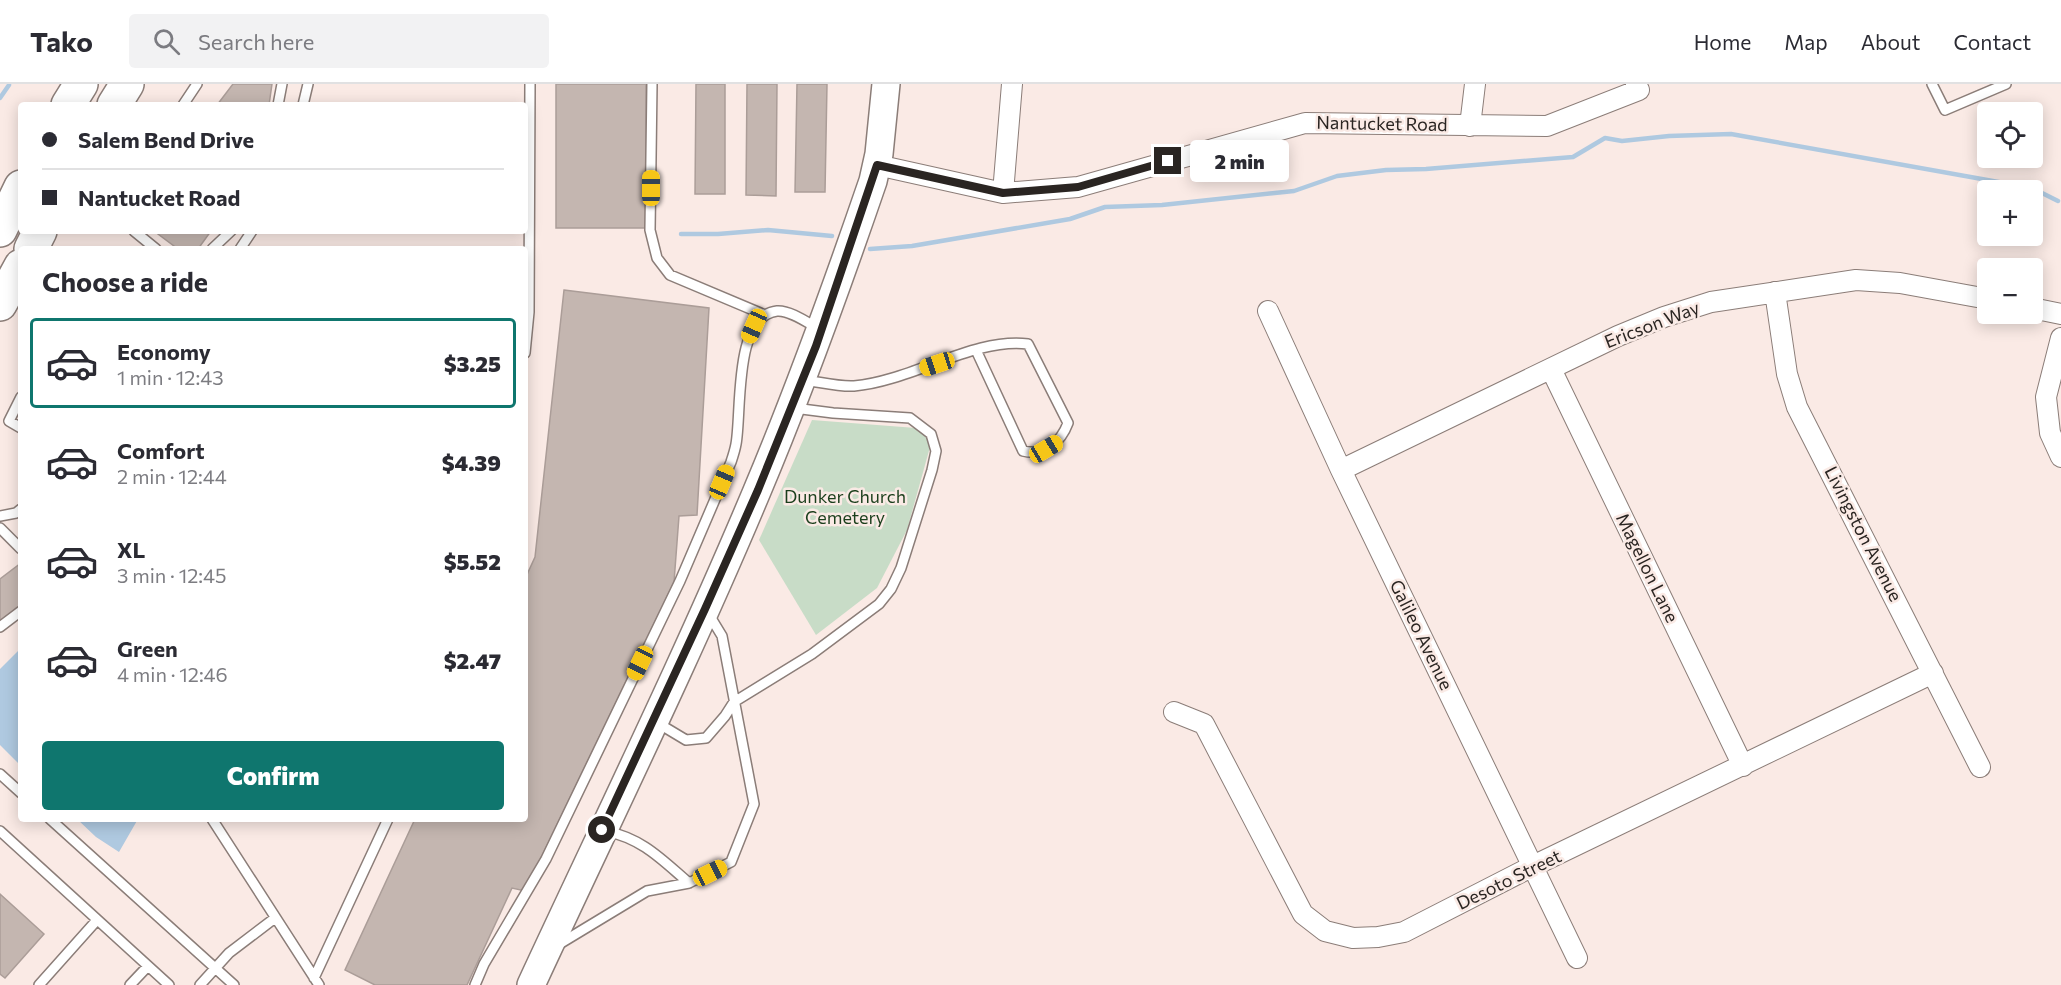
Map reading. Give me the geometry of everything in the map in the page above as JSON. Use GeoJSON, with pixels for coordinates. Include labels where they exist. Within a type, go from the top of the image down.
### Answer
{"type":"FeatureCollection","features":[{"type":"Feature","properties":{"kind":"highway"},"geometry":{"type":"LineString","coordinates":[[116,102],[127,84]]}},
{"type":"Feature","properties":{"kind":"highway"},"geometry":{"type":"LineString","coordinates":[[0,230],[18,193]]}},
{"type":"Feature","properties":{"kind":"highway"},"geometry":{"type":"LineString","coordinates":[[0,304],[18,272]]}},
{"type":"Feature","properties":{"kind":"street"},"geometry":{"type":"LineString","coordinates":[[531,985],[705,609],[758,490],[802,380],[877,165],[885,84]]}},
{"type":"Feature","properties":{"kind":"street"},"geometry":{"type":"LineString","coordinates":[[1003,193],[1012,84]]}},
{"type":"Feature","properties":{"kind":"street"},"geometry":{"type":"LineString","coordinates":[[1470,126],[1475,84]]}},
{"type":"Feature","properties":{"kind":"street","name":"Nantucket Road"},"geometry":{"type":"LineString","coordinates":[[877,165],[1003,193],[1078,187],[1305,123],[1547,126],[1638,87]]}},
{"type":"Feature","properties":{"kind":"street","name":"Ericson Way"},"geometry":{"type":"LineString","coordinates":[[1341,470],[1618,336],[1664,317],[1711,302],[1856,280],[1900,283],[1977,297]]}},
{"type":"Feature","properties":{"kind":"street","name":"Livingston Avenue"},"geometry":{"type":"LineString","coordinates":[[1775,292],[1787,374],[1797,407],[1980,767]]}},
{"type":"Feature","properties":{"kind":"street"},"geometry":{"type":"LineString","coordinates":[[2043,310],[2061,314]]}},
{"type":"Feature","properties":{"kind":"street","name":"Galileo Avenue"},"geometry":{"type":"LineString","coordinates":[[1268,311],[1341,470],[1577,958]]}},
{"type":"Feature","properties":{"kind":"street"},"geometry":{"type":"LineString","coordinates":[[2061,338],[2046,398],[2050,433],[2061,457]]}},
{"type":"Feature","properties":{"kind":"street","name":"Magellon Lane"},"geometry":{"type":"LineString","coordinates":[[1551,369],[1743,766]]}},
{"type":"Feature","properties":{"kind":"street","name":"Desoto Street"},"geometry":{"type":"LineString","coordinates":[[1174,712],[1204,724],[1303,914],[1324,932],[1353,938],[1378,937],[1404,932],[1533,866],[1933,672]]}},
{"type":"Feature","properties":{"kind":"lane"},"geometry":{"type":"LineString","coordinates":[[185,102],[197,84]]}},
{"type":"Feature","properties":{"kind":"lane"},"geometry":{"type":"LineString","coordinates":[[279,102],[282,84]]}},
{"type":"Feature","properties":{"kind":"lane"},"geometry":{"type":"LineString","coordinates":[[304,102],[308,84]]}},
{"type":"Feature","properties":{"kind":"lane"},"geometry":{"type":"LineString","coordinates":[[528,322],[530,84]]}},
{"type":"Feature","properties":{"kind":"lane"},"geometry":{"type":"LineString","coordinates":[[652,84],[650,230],[657,258],[670,275],[765,315]]}},
{"type":"Feature","properties":{"kind":"lane"},"geometry":{"type":"LineString","coordinates":[[1932,84],[1945,110],[2007,84]]}},
{"type":"Feature","properties":{"kind":"lane"},"geometry":{"type":"LineString","coordinates":[[138,234],[152,246]]}},
{"type":"Feature","properties":{"kind":"lane"},"geometry":{"type":"LineString","coordinates":[[215,246],[228,234]]}},
{"type":"Feature","properties":{"kind":"lane"},"geometry":{"type":"LineString","coordinates":[[475,985],[484,964],[546,859],[680,581],[731,462],[736,445],[746,344],[754,326],[765,315],[778,311],[792,315],[821,330]]}},
{"type":"Feature","properties":{"kind":"lane"},"geometry":{"type":"LineString","coordinates":[[802,380],[853,386],[897,377],[976,350],[994,345],[1012,342],[1028,344],[1068,423],[1064,435],[1057,442],[1033,453],[1023,451],[976,350]]}},
{"type":"Feature","properties":{"kind":"lane"},"geometry":{"type":"LineString","coordinates":[[18,403],[9,421],[18,426]]}},
{"type":"Feature","properties":{"kind":"lane"},"geometry":{"type":"LineString","coordinates":[[654,720],[686,740],[706,738],[734,702],[812,654],[879,604],[901,568],[936,451],[931,434],[910,418],[833,413],[790,407]]}},
{"type":"Feature","properties":{"kind":"lane"},"geometry":{"type":"LineString","coordinates":[[0,516],[18,512]]}},
{"type":"Feature","properties":{"kind":"lane"},"geometry":{"type":"LineString","coordinates":[[0,528],[18,546]]}},
{"type":"Feature","properties":{"kind":"lane"},"geometry":{"type":"LineString","coordinates":[[546,952],[647,891],[689,883],[731,862],[754,804],[722,636],[705,609]]}},
{"type":"Feature","properties":{"kind":"lane"},"geometry":{"type":"LineString","coordinates":[[0,627],[18,613]]}},
{"type":"Feature","properties":{"kind":"lane"},"geometry":{"type":"LineString","coordinates":[[0,774],[18,790]]}},
{"type":"Feature","properties":{"kind":"lane"},"geometry":{"type":"LineString","coordinates":[[53,822],[234,985]]}},
{"type":"Feature","properties":{"kind":"lane"},"geometry":{"type":"LineString","coordinates":[[214,822],[316,981]]}},
{"type":"Feature","properties":{"kind":"lane"},"geometry":{"type":"LineString","coordinates":[[316,981],[387,822]]}},
{"type":"Feature","properties":{"kind":"lane"},"geometry":{"type":"LineString","coordinates":[[602,830],[627,836],[646,847],[689,883]]}},
{"type":"Feature","properties":{"kind":"lane"},"geometry":{"type":"LineString","coordinates":[[0,831],[169,985]]}},
{"type":"Feature","properties":{"kind":"lane"},"geometry":{"type":"LineString","coordinates":[[200,985],[229,953],[276,918]]}},
{"type":"Feature","properties":{"kind":"lane"},"geometry":{"type":"LineString","coordinates":[[39,985],[97,920]]}},
{"type":"Feature","properties":{"kind":"lane"},"geometry":{"type":"LineString","coordinates":[[130,985],[148,966]]}},
{"type":"Feature","properties":{"kind":"green space","name":"Dunker Church Cemetery"},"geometry":{"type":"Polygon","coordinates":[[[812,420],[916,428],[926,437],[930,447],[907,530],[877,588],[816,635],[759,540],[812,420]]]}},
{"type":"Feature","properties":{"kind":"water"},"geometry":{"type":"Polygon","coordinates":[[[18,651],[18,763],[0,745],[0,669],[18,651]]]}},
{"type":"Feature","properties":{"kind":"water"},"geometry":{"type":"Polygon","coordinates":[[[80,822],[136,822],[119,852],[96,837],[80,822]]]}},
{"type":"Feature","properties":{"kind":"building"},"geometry":{"type":"Polygon","coordinates":[[[233,84],[272,84],[269,102],[219,102],[233,84]]]}},
{"type":"Feature","properties":{"kind":"building"},"geometry":{"type":"Polygon","coordinates":[[[556,84],[646,84],[646,228],[556,228],[556,84]]]}},
{"type":"Feature","properties":{"kind":"building"},"geometry":{"type":"Polygon","coordinates":[[[696,84],[725,84],[725,194],[695,194],[696,84]]]}},
{"type":"Feature","properties":{"kind":"building"},"geometry":{"type":"Polygon","coordinates":[[[747,84],[777,84],[776,196],[746,195],[747,84]]]}},
{"type":"Feature","properties":{"kind":"building"},"geometry":{"type":"Polygon","coordinates":[[[797,84],[827,84],[825,192],[795,192],[797,84]]]}},
{"type":"Feature","properties":{"kind":"building"},"geometry":{"type":"Polygon","coordinates":[[[158,234],[209,234],[200,246],[174,246],[158,234]]]}},
{"type":"Feature","properties":{"kind":"building"},"geometry":{"type":"Polygon","coordinates":[[[564,290],[709,308],[697,515],[679,516],[674,582],[525,891],[512,888],[467,985],[375,985],[345,970],[414,822],[528,822],[528,572],[535,557],[564,290]]]}},
{"type":"Feature","properties":{"kind":"building"},"geometry":{"type":"Polygon","coordinates":[[[18,565],[18,609],[0,623],[0,579],[18,565]]]}},
{"type":"Feature","properties":{"kind":"building"},"geometry":{"type":"Polygon","coordinates":[[[0,894],[44,934],[5,978],[0,974],[0,894]]]}},
{"type":"Feature","properties":{"kind":"waterway"},"geometry":{"type":"LineString","coordinates":[[0,98],[9,85]]}},
{"type":"Feature","properties":{"kind":"waterway"},"geometry":{"type":"LineString","coordinates":[[870,249],[912,246],[1070,219],[1105,207],[1162,205],[1294,191],[1337,176],[1386,170],[1573,157],[1605,138],[1622,141],[1669,136],[1731,134],[2032,188],[2058,201]]}},
{"type":"Feature","properties":{"kind":"waterway"},"geometry":{"type":"LineString","coordinates":[[681,234],[768,230],[832,236]]}},
{"type":"Feature","properties":{"kind":"route"},"geometry":{"type":"LineString","coordinates":[[602,830],[758,490],[816,346],[877,165],[1003,193],[1078,187],[1168,161]]}}]}
